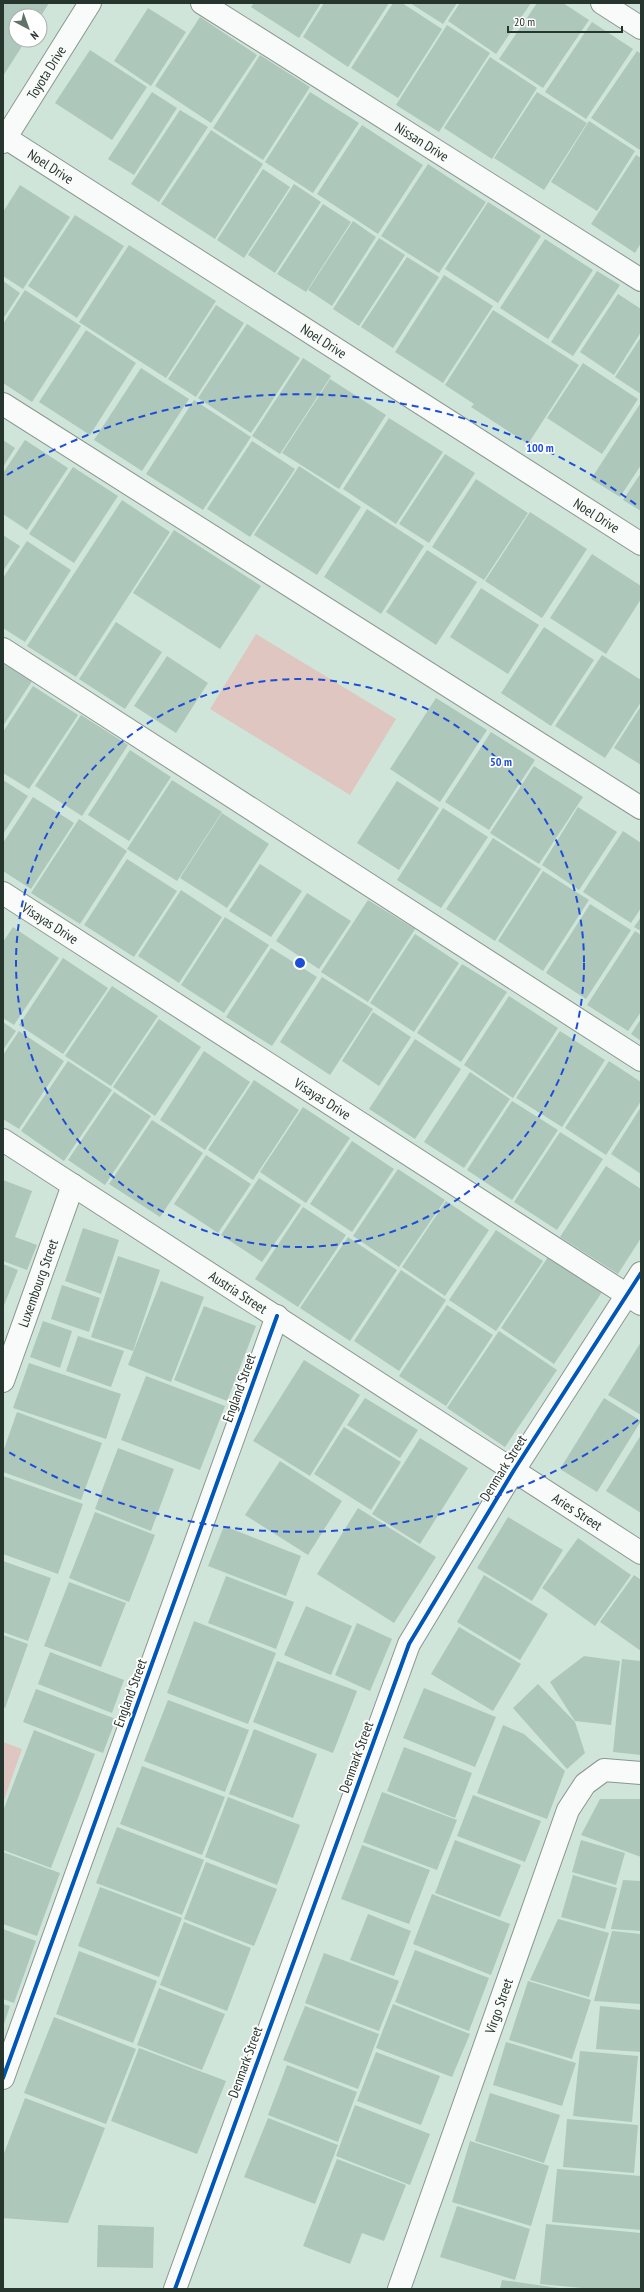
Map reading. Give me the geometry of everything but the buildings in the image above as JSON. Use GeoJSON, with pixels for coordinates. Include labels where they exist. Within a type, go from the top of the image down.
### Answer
{"type":"FeatureCollection","features":[{"type":"Feature","properties":{"kind":"street","name":"Toyota Drive"},"geometry":{"type":"LineString","coordinates":[[4,140],[90,3]]}},
{"type":"Feature","properties":{"kind":"street","name":"Nissan Drive"},"geometry":{"type":"LineString","coordinates":[[202,3],[641,280]]}},
{"type":"Feature","properties":{"kind":"street"},"geometry":{"type":"LineString","coordinates":[[602,3],[641,28]]}},
{"type":"Feature","properties":{"kind":"street","name":"Noel Drive"},"geometry":{"type":"LineString","coordinates":[[4,140],[641,544]]}},
{"type":"Feature","properties":{"kind":"street"},"geometry":{"type":"LineString","coordinates":[[3,404],[641,808]]}},
{"type":"Feature","properties":{"kind":"street"},"geometry":{"type":"LineString","coordinates":[[3,649],[641,1060]]}},
{"type":"Feature","properties":{"kind":"street","name":"Visayas Drive"},"geometry":{"type":"LineString","coordinates":[[3,893],[634,1300]]}},
{"type":"Feature","properties":{"kind":"street","name":"Austria Street"},"geometry":{"type":"LineString","coordinates":[[3,1140],[514,1470]]}},
{"type":"Feature","properties":{"kind":"street","name":"Luxembourg Street"},"geometry":{"type":"LineString","coordinates":[[3,1380],[73,1185]]}},
{"type":"Feature","properties":{"kind":"street","name":"Denmark Street"},"geometry":{"type":"LineString","coordinates":[[175,2289],[409,1644],[514,1470],[634,1300],[641,1273]]}},
{"type":"Feature","properties":{"kind":"street","name":"England Street"},"geometry":{"type":"LineString","coordinates":[[3,2078],[277,1316]]}},
{"type":"Feature","properties":{"kind":"street","name":"Aries Street"},"geometry":{"type":"LineString","coordinates":[[514,1470],[641,1552]]}},
{"type":"Feature","properties":{"kind":"street","name":"Virgo Street"},"geometry":{"type":"LineString","coordinates":[[399,2289],[568,1810],[585,1784],[604,1770],[641,1773]]}},
{"type":"Feature","properties":{"kind":"shaded area"},"geometry":{"type":"Polygon","coordinates":[[[256,634],[396,719],[350,795],[210,709],[256,634]]]}},
{"type":"Feature","properties":{"kind":"shaded area"},"geometry":{"type":"Polygon","coordinates":[[[3,1742],[22,1749],[3,1803],[3,1742]]]}},
{"type":"Feature","properties":{"kind":"cycle path"},"geometry":{"type":"LineString","coordinates":[[175,2289],[409,1644],[514,1470],[641,1273]]}},
{"type":"Feature","properties":{"kind":"cycle path"},"geometry":{"type":"LineString","coordinates":[[3,2078],[277,1316]]}}]}
